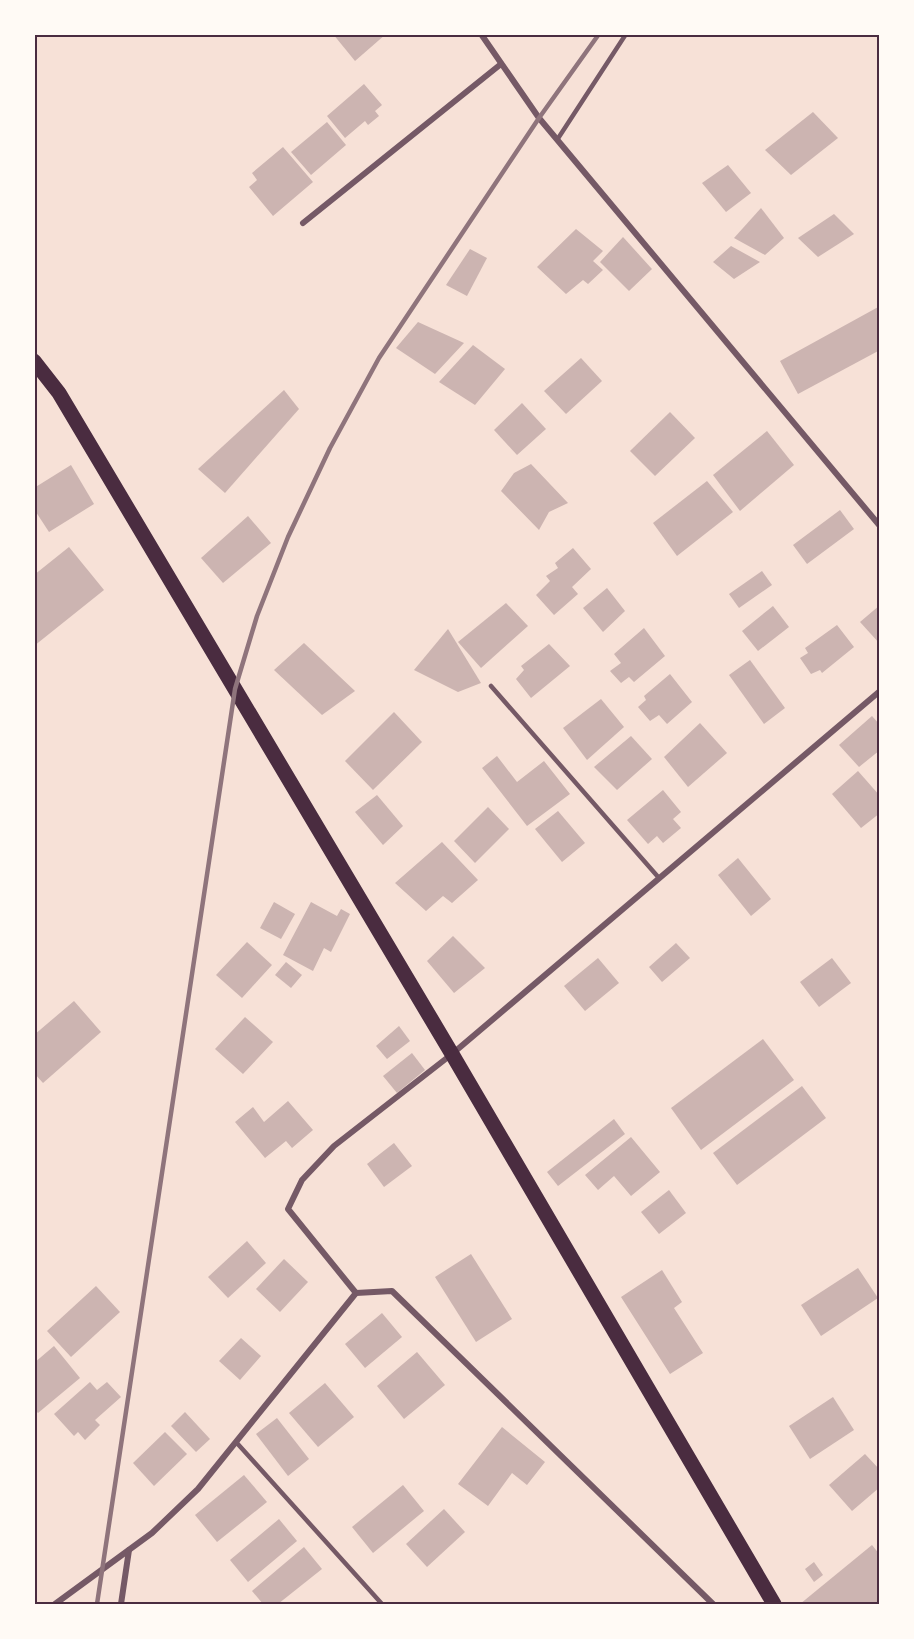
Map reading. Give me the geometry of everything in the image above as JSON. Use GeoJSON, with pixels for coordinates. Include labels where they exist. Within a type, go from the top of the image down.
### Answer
{"type":"FeatureCollection","features":[{"type":"Feature","properties":{"kind":"main road"},"geometry":{"type":"LineString","coordinates":[[34,361],[59,393],[452,1054],[774,1605]]}},
{"type":"Feature","properties":{"kind":"street"},"geometry":{"type":"LineString","coordinates":[[481,34],[556,140],[879,526]]}},
{"type":"Feature","properties":{"kind":"street"},"geometry":{"type":"LineString","coordinates":[[303,224],[501,64]]}},
{"type":"Feature","properties":{"kind":"street"},"geometry":{"type":"LineString","coordinates":[[356,1293],[288,1209],[302,1180],[334,1146],[452,1054],[879,691]]}},
{"type":"Feature","properties":{"kind":"street"},"geometry":{"type":"LineString","coordinates":[[55,1605],[152,1533],[198,1489],[356,1293],[392,1291],[713,1605]]}},
{"type":"Feature","properties":{"kind":"street"},"geometry":{"type":"LineString","coordinates":[[121,1605],[129,1550]]}},
{"type":"Feature","properties":{"kind":"lane"},"geometry":{"type":"LineString","coordinates":[[556,140],[626,34]]}},
{"type":"Feature","properties":{"kind":"lane"},"geometry":{"type":"LineString","coordinates":[[491,686],[659,878]]}},
{"type":"Feature","properties":{"kind":"lane"},"geometry":{"type":"LineString","coordinates":[[236,1442],[382,1605]]}},
{"type":"Feature","properties":{"kind":"building"},"geometry":{"type":"Polygon","coordinates":[[[333,34],[386,34],[355,61],[333,34]]]}},
{"type":"Feature","properties":{"kind":"building"},"geometry":{"type":"Polygon","coordinates":[[[364,84],[382,105],[375,111],[379,116],[368,125],[365,121],[345,138],[327,116],[364,84]]]}},
{"type":"Feature","properties":{"kind":"building"},"geometry":{"type":"Polygon","coordinates":[[[813,112],[838,138],[791,175],[765,150],[813,112]]]}},
{"type":"Feature","properties":{"kind":"building"},"geometry":{"type":"Polygon","coordinates":[[[327,122],[346,145],[311,175],[291,152],[327,122]]]}},
{"type":"Feature","properties":{"kind":"building"},"geometry":{"type":"Polygon","coordinates":[[[283,147],[313,182],[273,216],[249,187],[257,180],[252,173],[283,147]]]}},
{"type":"Feature","properties":{"kind":"building"},"geometry":{"type":"Polygon","coordinates":[[[728,165],[751,193],[726,212],[702,183],[728,165]]]}},
{"type":"Feature","properties":{"kind":"building"},"geometry":{"type":"Polygon","coordinates":[[[761,208],[784,238],[765,255],[734,238],[761,208]]]}},
{"type":"Feature","properties":{"kind":"building"},"geometry":{"type":"Polygon","coordinates":[[[834,214],[854,234],[818,257],[798,238],[834,214]]]}},
{"type":"Feature","properties":{"kind":"building"},"geometry":{"type":"Polygon","coordinates":[[[576,229],[603,251],[593,261],[603,270],[588,284],[583,280],[566,294],[537,267],[576,229]]]}},
{"type":"Feature","properties":{"kind":"building"},"geometry":{"type":"Polygon","coordinates":[[[623,237],[652,269],[629,291],[600,262],[623,237]]]}},
{"type":"Feature","properties":{"kind":"building"},"geometry":{"type":"Polygon","coordinates":[[[731,246],[760,262],[734,279],[713,262],[731,246]]]}},
{"type":"Feature","properties":{"kind":"building"},"geometry":{"type":"Polygon","coordinates":[[[470,249],[487,258],[467,296],[446,285],[470,249]]]}},
{"type":"Feature","properties":{"kind":"building"},"geometry":{"type":"Polygon","coordinates":[[[880,306],[880,350],[798,394],[780,361],[880,306]]]}},
{"type":"Feature","properties":{"kind":"building"},"geometry":{"type":"Polygon","coordinates":[[[418,322],[464,343],[435,374],[396,348],[418,322]]]}},
{"type":"Feature","properties":{"kind":"building"},"geometry":{"type":"Polygon","coordinates":[[[473,345],[505,369],[475,405],[439,382],[473,345]]]}},
{"type":"Feature","properties":{"kind":"building"},"geometry":{"type":"Polygon","coordinates":[[[581,358],[602,381],[566,414],[544,391],[581,358]]]}},
{"type":"Feature","properties":{"kind":"building"},"geometry":{"type":"Polygon","coordinates":[[[284,390],[299,409],[225,493],[198,469],[284,390]]]}},
{"type":"Feature","properties":{"kind":"building"},"geometry":{"type":"Polygon","coordinates":[[[522,403],[546,429],[517,455],[494,430],[522,403]]]}},
{"type":"Feature","properties":{"kind":"building"},"geometry":{"type":"Polygon","coordinates":[[[670,412],[695,438],[655,476],[630,451],[670,412]]]}},
{"type":"Feature","properties":{"kind":"building"},"geometry":{"type":"Polygon","coordinates":[[[767,431],[794,465],[740,511],[713,475],[767,431]]]}},
{"type":"Feature","properties":{"kind":"building"},"geometry":{"type":"Polygon","coordinates":[[[531,464],[568,503],[549,512],[539,530],[501,491],[514,473],[531,464]]]}},
{"type":"Feature","properties":{"kind":"building"},"geometry":{"type":"Polygon","coordinates":[[[71,465],[94,504],[49,532],[34,509],[34,488],[71,465]]]}},
{"type":"Feature","properties":{"kind":"building"},"geometry":{"type":"Polygon","coordinates":[[[707,481],[733,512],[677,556],[653,523],[707,481]]]}},
{"type":"Feature","properties":{"kind":"building"},"geometry":{"type":"Polygon","coordinates":[[[840,510],[854,529],[807,564],[793,545],[840,510]]]}},
{"type":"Feature","properties":{"kind":"building"},"geometry":{"type":"Polygon","coordinates":[[[248,516],[271,543],[223,583],[201,558],[248,516]]]}},
{"type":"Feature","properties":{"kind":"building"},"geometry":{"type":"Polygon","coordinates":[[[69,547],[104,590],[34,646],[34,575],[69,547]]]}},
{"type":"Feature","properties":{"kind":"building"},"geometry":{"type":"Polygon","coordinates":[[[573,548],[591,569],[572,587],[578,594],[554,615],[536,595],[550,581],[546,576],[558,568],[555,563],[573,548]]]}},
{"type":"Feature","properties":{"kind":"building"},"geometry":{"type":"Polygon","coordinates":[[[762,571],[772,585],[739,608],[729,594],[762,571]]]}},
{"type":"Feature","properties":{"kind":"building"},"geometry":{"type":"Polygon","coordinates":[[[607,588],[625,611],[603,632],[583,608],[607,588]]]}},
{"type":"Feature","properties":{"kind":"building"},"geometry":{"type":"Polygon","coordinates":[[[506,603],[528,626],[481,668],[458,642],[506,603]]]}},
{"type":"Feature","properties":{"kind":"building"},"geometry":{"type":"Polygon","coordinates":[[[880,605],[880,644],[860,622],[880,605]]]}},
{"type":"Feature","properties":{"kind":"building"},"geometry":{"type":"Polygon","coordinates":[[[773,606],[789,627],[758,651],[742,631],[773,606]]]}},
{"type":"Feature","properties":{"kind":"building"},"geometry":{"type":"Polygon","coordinates":[[[837,625],[854,647],[822,673],[820,670],[811,674],[800,658],[808,653],[805,648],[837,625]]]}},
{"type":"Feature","properties":{"kind":"building"},"geometry":{"type":"Polygon","coordinates":[[[644,628],[665,656],[634,682],[629,677],[621,683],[610,671],[621,663],[614,654],[644,628]]]}},
{"type":"Feature","properties":{"kind":"building"},"geometry":{"type":"Polygon","coordinates":[[[448,629],[481,683],[458,692],[414,670],[448,629]]]}},
{"type":"Feature","properties":{"kind":"building"},"geometry":{"type":"Polygon","coordinates":[[[304,643],[355,691],[322,715],[274,670],[304,643]]]}},
{"type":"Feature","properties":{"kind":"building"},"geometry":{"type":"Polygon","coordinates":[[[549,644],[570,666],[531,698],[516,679],[524,670],[521,666],[549,644]]]}},
{"type":"Feature","properties":{"kind":"building"},"geometry":{"type":"Polygon","coordinates":[[[750,660],[785,708],[764,724],[729,675],[750,660]]]}},
{"type":"Feature","properties":{"kind":"building"},"geometry":{"type":"Polygon","coordinates":[[[670,674],[692,702],[667,724],[659,715],[650,721],[638,707],[646,700],[644,696],[670,674]]]}},
{"type":"Feature","properties":{"kind":"building"},"geometry":{"type":"Polygon","coordinates":[[[601,699],[624,727],[587,760],[563,728],[601,699]]]}},
{"type":"Feature","properties":{"kind":"building"},"geometry":{"type":"Polygon","coordinates":[[[394,712],[422,742],[373,790],[345,761],[394,712]]]}},
{"type":"Feature","properties":{"kind":"building"},"geometry":{"type":"Polygon","coordinates":[[[872,716],[880,725],[880,750],[859,767],[839,745],[872,716]]]}},
{"type":"Feature","properties":{"kind":"building"},"geometry":{"type":"Polygon","coordinates":[[[700,723],[727,753],[688,787],[664,757],[700,723]]]}},
{"type":"Feature","properties":{"kind":"building"},"geometry":{"type":"Polygon","coordinates":[[[631,736],[652,759],[617,790],[594,767],[631,736]]]}},
{"type":"Feature","properties":{"kind":"building"},"geometry":{"type":"Polygon","coordinates":[[[497,756],[517,782],[544,761],[570,794],[527,826],[482,768],[497,756]]]}},
{"type":"Feature","properties":{"kind":"building"},"geometry":{"type":"Polygon","coordinates":[[[858,771],[880,796],[880,813],[861,828],[832,794],[858,771]]]}},
{"type":"Feature","properties":{"kind":"building"},"geometry":{"type":"Polygon","coordinates":[[[663,790],[681,812],[673,819],[681,828],[663,843],[657,836],[648,844],[627,820],[663,790]]]}},
{"type":"Feature","properties":{"kind":"building"},"geometry":{"type":"Polygon","coordinates":[[[377,795],[403,826],[383,845],[355,812],[377,795]]]}},
{"type":"Feature","properties":{"kind":"building"},"geometry":{"type":"Polygon","coordinates":[[[488,807],[509,829],[475,863],[454,841],[488,807]]]}},
{"type":"Feature","properties":{"kind":"building"},"geometry":{"type":"Polygon","coordinates":[[[558,811],[585,843],[562,862],[535,829],[558,811]]]}},
{"type":"Feature","properties":{"kind":"building"},"geometry":{"type":"Polygon","coordinates":[[[442,842],[478,880],[452,903],[443,896],[426,911],[395,883],[442,842]]]}},
{"type":"Feature","properties":{"kind":"building"},"geometry":{"type":"Polygon","coordinates":[[[738,858],[771,899],[751,916],[718,875],[738,858]]]}},
{"type":"Feature","properties":{"kind":"building"},"geometry":{"type":"Polygon","coordinates":[[[274,902],[295,914],[281,939],[260,928],[274,902]]]}},
{"type":"Feature","properties":{"kind":"building"},"geometry":{"type":"Polygon","coordinates":[[[311,902],[337,916],[341,909],[350,914],[331,952],[324,948],[313,971],[283,955],[311,902]]]}},
{"type":"Feature","properties":{"kind":"building"},"geometry":{"type":"Polygon","coordinates":[[[453,936],[485,968],[454,993],[427,961],[453,936]]]}},
{"type":"Feature","properties":{"kind":"building"},"geometry":{"type":"Polygon","coordinates":[[[247,942],[272,965],[242,998],[216,975],[247,942]]]}},
{"type":"Feature","properties":{"kind":"building"},"geometry":{"type":"Polygon","coordinates":[[[676,943],[690,958],[662,982],[649,967],[676,943]]]}},
{"type":"Feature","properties":{"kind":"building"},"geometry":{"type":"Polygon","coordinates":[[[598,958],[619,983],[585,1011],[564,986],[598,958]]]}},
{"type":"Feature","properties":{"kind":"building"},"geometry":{"type":"Polygon","coordinates":[[[832,958],[851,983],[819,1007],[800,982],[832,958]]]}},
{"type":"Feature","properties":{"kind":"building"},"geometry":{"type":"Polygon","coordinates":[[[286,962],[302,975],[291,988],[275,975],[286,962]]]}},
{"type":"Feature","properties":{"kind":"building"},"geometry":{"type":"Polygon","coordinates":[[[74,1001],[101,1032],[43,1083],[34,1073],[34,1035],[74,1001]]]}},
{"type":"Feature","properties":{"kind":"building"},"geometry":{"type":"Polygon","coordinates":[[[245,1017],[273,1042],[243,1074],[215,1049],[245,1017]]]}},
{"type":"Feature","properties":{"kind":"building"},"geometry":{"type":"Polygon","coordinates":[[[399,1026],[410,1041],[387,1059],[376,1046],[399,1026]]]}},
{"type":"Feature","properties":{"kind":"building"},"geometry":{"type":"Polygon","coordinates":[[[763,1039],[794,1080],[701,1150],[671,1108],[763,1039]]]}},
{"type":"Feature","properties":{"kind":"building"},"geometry":{"type":"Polygon","coordinates":[[[412,1053],[425,1070],[397,1093],[383,1076],[412,1053]]]}},
{"type":"Feature","properties":{"kind":"building"},"geometry":{"type":"Polygon","coordinates":[[[802,1086],[826,1118],[737,1185],[713,1153],[802,1086]]]}},
{"type":"Feature","properties":{"kind":"building"},"geometry":{"type":"Polygon","coordinates":[[[288,1101],[313,1130],[292,1148],[286,1141],[265,1158],[235,1122],[253,1107],[264,1122],[288,1101]]]}},
{"type":"Feature","properties":{"kind":"building"},"geometry":{"type":"Polygon","coordinates":[[[614,1119],[625,1134],[558,1186],[547,1172],[614,1119]]]}},
{"type":"Feature","properties":{"kind":"building"},"geometry":{"type":"Polygon","coordinates":[[[631,1137],[660,1172],[631,1196],[614,1176],[598,1190],[585,1175],[631,1137]]]}},
{"type":"Feature","properties":{"kind":"building"},"geometry":{"type":"Polygon","coordinates":[[[394,1143],[412,1166],[384,1187],[367,1164],[394,1143]]]}},
{"type":"Feature","properties":{"kind":"building"},"geometry":{"type":"Polygon","coordinates":[[[669,1190],[686,1213],[659,1234],[641,1212],[669,1190]]]}},
{"type":"Feature","properties":{"kind":"building"},"geometry":{"type":"Polygon","coordinates":[[[247,1241],[266,1263],[228,1298],[208,1277],[247,1241]]]}},
{"type":"Feature","properties":{"kind":"building"},"geometry":{"type":"Polygon","coordinates":[[[471,1254],[512,1319],[476,1342],[435,1277],[471,1254]]]}},
{"type":"Feature","properties":{"kind":"building"},"geometry":{"type":"Polygon","coordinates":[[[284,1259],[308,1282],[280,1312],[256,1289],[284,1259]]]}},
{"type":"Feature","properties":{"kind":"building"},"geometry":{"type":"Polygon","coordinates":[[[858,1268],[878,1298],[821,1336],[801,1305],[858,1268]]]}},
{"type":"Feature","properties":{"kind":"building"},"geometry":{"type":"Polygon","coordinates":[[[662,1270],[682,1302],[674,1308],[703,1353],[670,1374],[621,1297],[662,1270]]]}},
{"type":"Feature","properties":{"kind":"building"},"geometry":{"type":"Polygon","coordinates":[[[96,1286],[120,1312],[71,1357],[47,1331],[96,1286]]]}},
{"type":"Feature","properties":{"kind":"building"},"geometry":{"type":"Polygon","coordinates":[[[382,1313],[402,1337],[365,1368],[345,1344],[382,1313]]]}},
{"type":"Feature","properties":{"kind":"building"},"geometry":{"type":"Polygon","coordinates":[[[241,1338],[261,1356],[240,1380],[219,1361],[241,1338]]]}},
{"type":"Feature","properties":{"kind":"building"},"geometry":{"type":"Polygon","coordinates":[[[54,1346],[80,1378],[38,1413],[34,1409],[34,1363],[54,1346]]]}},
{"type":"Feature","properties":{"kind":"building"},"geometry":{"type":"Polygon","coordinates":[[[417,1352],[445,1385],[404,1419],[377,1386],[417,1352]]]}},
{"type":"Feature","properties":{"kind":"building"},"geometry":{"type":"Polygon","coordinates":[[[90,1382],[97,1390],[107,1382],[121,1397],[95,1420],[100,1425],[85,1440],[78,1432],[74,1436],[54,1414],[90,1382]]]}},
{"type":"Feature","properties":{"kind":"building"},"geometry":{"type":"Polygon","coordinates":[[[325,1383],[354,1417],[318,1447],[289,1413],[325,1383]]]}},
{"type":"Feature","properties":{"kind":"building"},"geometry":{"type":"Polygon","coordinates":[[[833,1397],[854,1430],[810,1459],[789,1426],[833,1397]]]}},
{"type":"Feature","properties":{"kind":"building"},"geometry":{"type":"Polygon","coordinates":[[[185,1412],[210,1439],[196,1452],[171,1426],[185,1412]]]}},
{"type":"Feature","properties":{"kind":"building"},"geometry":{"type":"Polygon","coordinates":[[[277,1418],[309,1459],[288,1476],[256,1434],[277,1418]]]}},
{"type":"Feature","properties":{"kind":"building"},"geometry":{"type":"Polygon","coordinates":[[[502,1427],[545,1462],[527,1485],[512,1473],[488,1506],[458,1484],[502,1427]]]}},
{"type":"Feature","properties":{"kind":"building"},"geometry":{"type":"Polygon","coordinates":[[[165,1432],[187,1454],[154,1486],[133,1463],[165,1432]]]}},
{"type":"Feature","properties":{"kind":"building"},"geometry":{"type":"Polygon","coordinates":[[[865,1454],[880,1470],[880,1487],[852,1511],[829,1485],[865,1454]]]}},
{"type":"Feature","properties":{"kind":"building"},"geometry":{"type":"Polygon","coordinates":[[[244,1475],[267,1502],[217,1542],[195,1515],[244,1475]]]}},
{"type":"Feature","properties":{"kind":"building"},"geometry":{"type":"Polygon","coordinates":[[[403,1485],[424,1511],[373,1553],[352,1527],[403,1485]]]}},
{"type":"Feature","properties":{"kind":"building"},"geometry":{"type":"Polygon","coordinates":[[[444,1509],[465,1532],[427,1567],[406,1544],[444,1509]]]}},
{"type":"Feature","properties":{"kind":"building"},"geometry":{"type":"Polygon","coordinates":[[[279,1519],[297,1541],[248,1582],[230,1560],[279,1519]]]}},
{"type":"Feature","properties":{"kind":"building"},"geometry":{"type":"Polygon","coordinates":[[[872,1545],[880,1555],[880,1601],[875,1604],[800,1604],[872,1545]]]}},
{"type":"Feature","properties":{"kind":"building"},"geometry":{"type":"Polygon","coordinates":[[[304,1547],[322,1569],[278,1604],[263,1604],[252,1591],[304,1547]]]}},
{"type":"Feature","properties":{"kind":"building"},"geometry":{"type":"Polygon","coordinates":[[[814,1562],[823,1575],[814,1582],[805,1569],[814,1562]]]}},
{"type":"Feature","properties":{"kind":"railway"},"geometry":{"type":"LineString","coordinates":[[97,1604],[235,689],[257,616],[288,537],[330,448],[379,358],[539,118],[599,34]]}}]}
